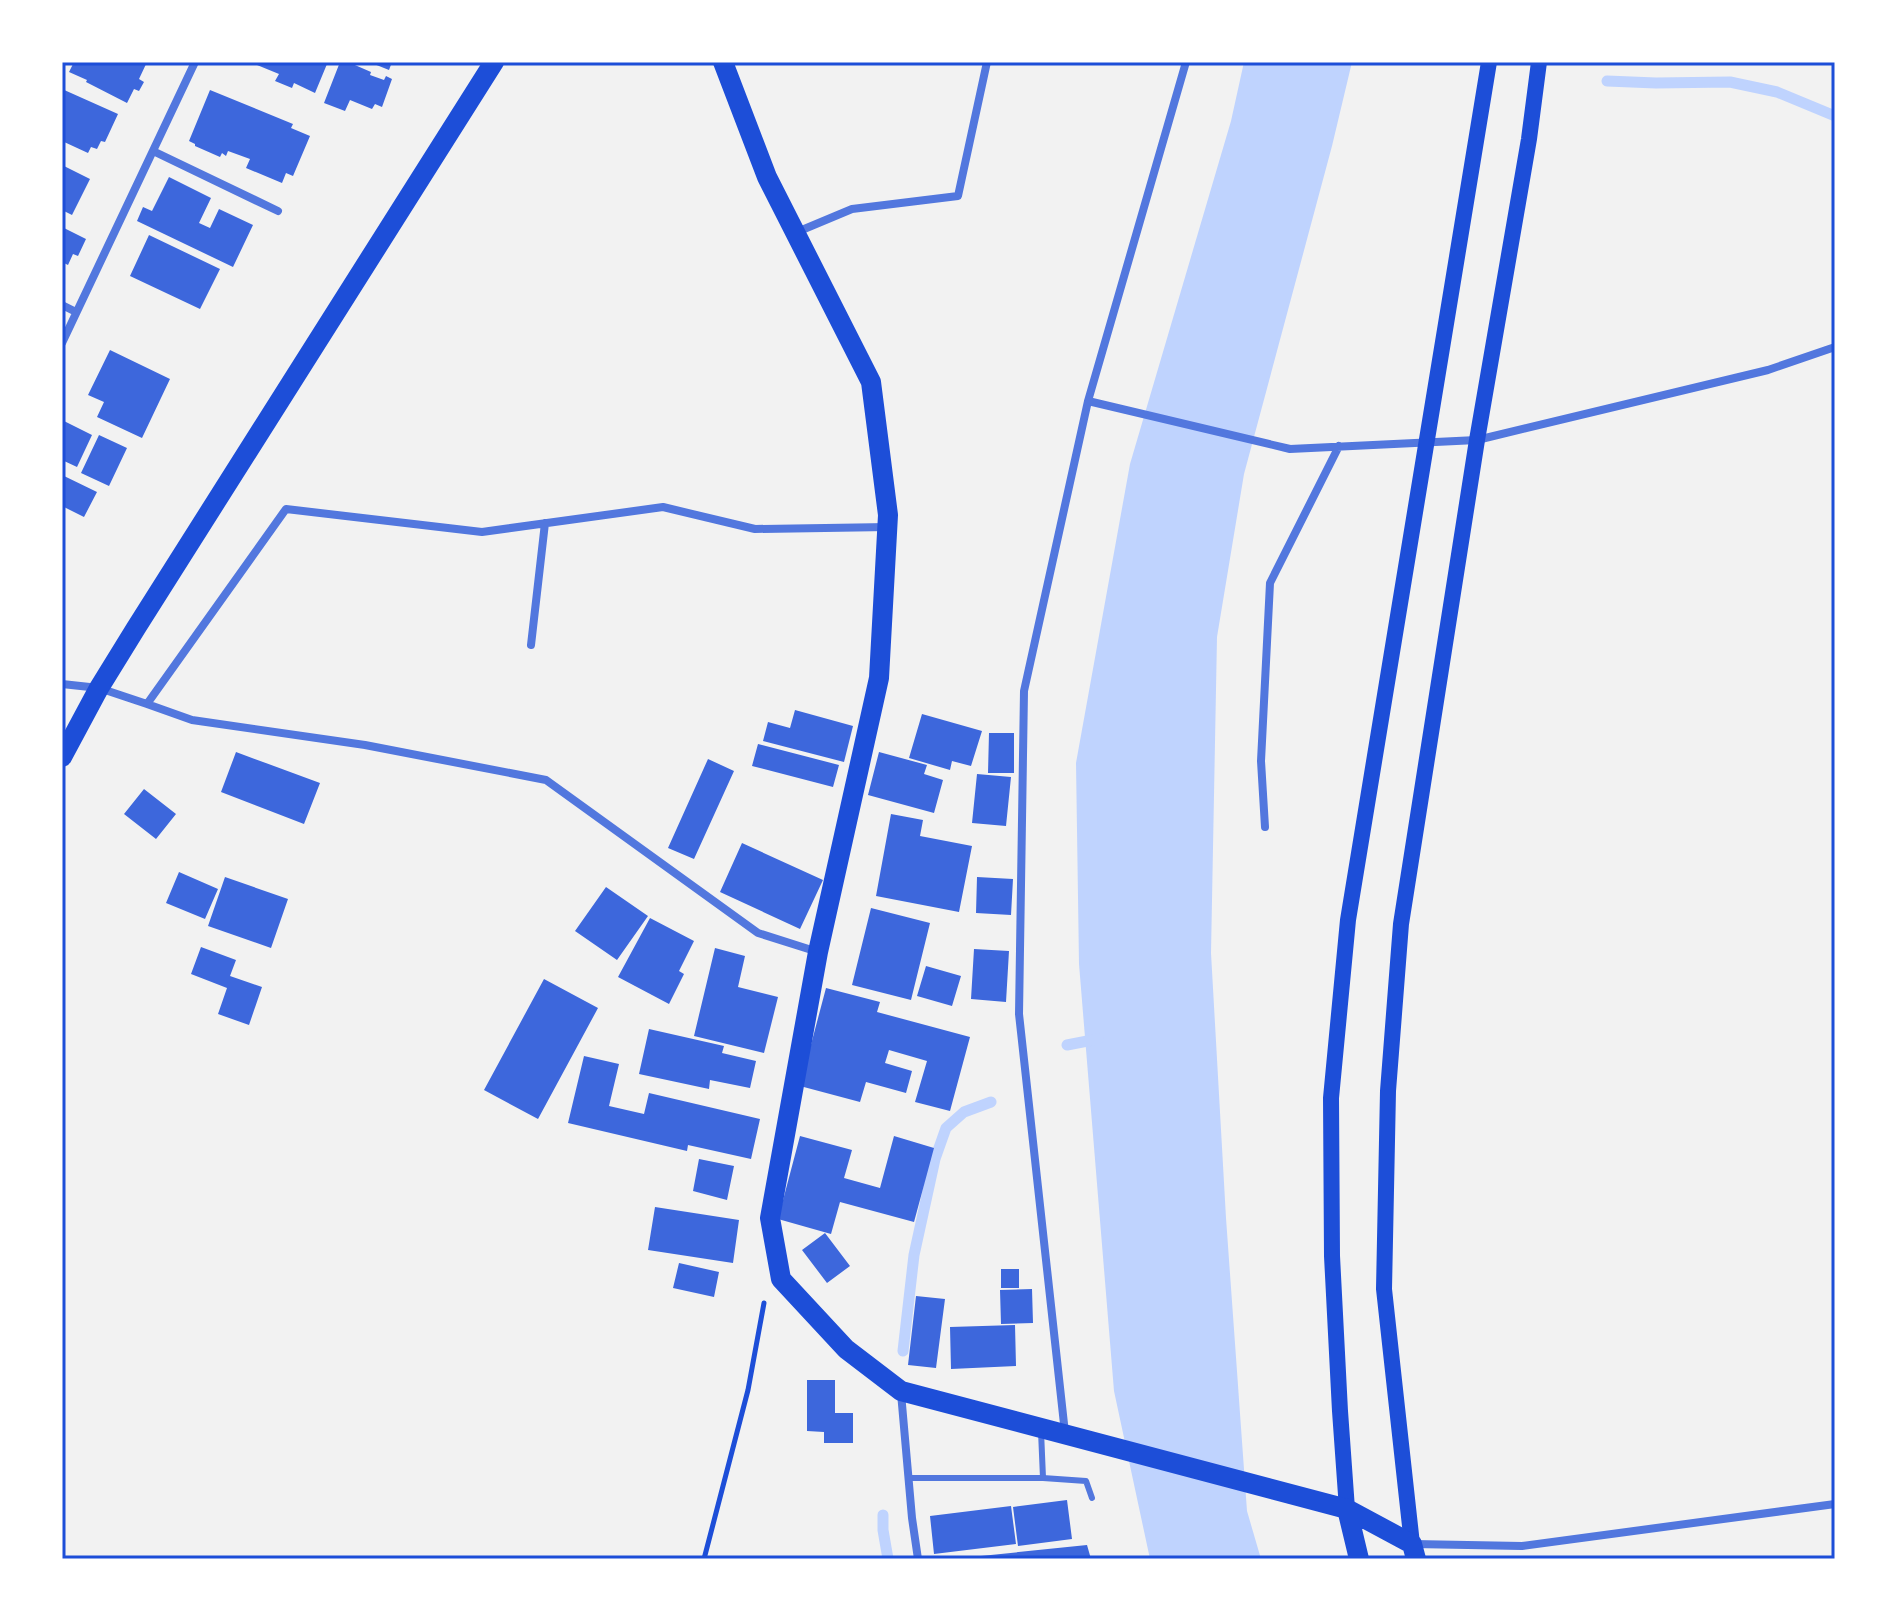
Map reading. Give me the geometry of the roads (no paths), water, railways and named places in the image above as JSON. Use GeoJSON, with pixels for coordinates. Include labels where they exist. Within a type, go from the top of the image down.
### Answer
{"type":"FeatureCollection","features":[{"type":"Feature","properties":{"kind":"main road"},"geometry":{"type":"LineString","coordinates":[[62,757],[136,628],[494,62]]}},
{"type":"Feature","properties":{"kind":"main road"},"geometry":{"type":"LineString","coordinates":[[723,62],[767,177],[871,382],[888,515],[879,678],[818,952],[770,1218],[781,1279],[846,1349],[901,1391],[1347,1509],[1414,1551]]}},
{"type":"Feature","properties":{"kind":"main road"},"geometry":{"type":"LineString","coordinates":[[1359,1559],[1347,1509],[1340,1411],[1332,1256],[1331,1098],[1348,920],[1489,62]]}},
{"type":"Feature","properties":{"kind":"main road"},"geometry":{"type":"LineString","coordinates":[[1414,1551],[1384,1289],[1388,1091],[1401,924],[1539,62]]}},
{"type":"Feature","properties":{"kind":"street"},"geometry":{"type":"LineString","coordinates":[[62,343],[195,62]]}},
{"type":"Feature","properties":{"kind":"street"},"geometry":{"type":"LineString","coordinates":[[797,232],[852,209],[958,196],[987,62]]}},
{"type":"Feature","properties":{"kind":"street"},"geometry":{"type":"LineString","coordinates":[[1065,1434],[1019,1014],[1024,691],[1088,401],[1186,62]]}},
{"type":"Feature","properties":{"kind":"street"},"geometry":{"type":"LineString","coordinates":[[153,151],[278,211]]}},
{"type":"Feature","properties":{"kind":"street"},"geometry":{"type":"LineString","coordinates":[[62,305],[76,312]]}},
{"type":"Feature","properties":{"kind":"street"},"geometry":{"type":"LineString","coordinates":[[1088,401],[1290,449],[1477,440],[1768,370],[1835,347]]}},
{"type":"Feature","properties":{"kind":"street"},"geometry":{"type":"LineString","coordinates":[[1265,827],[1261,761],[1270,583],[1339,446]]}},
{"type":"Feature","properties":{"kind":"street"},"geometry":{"type":"LineString","coordinates":[[147,704],[286,509],[482,532],[663,507],[755,529],[888,527]]}},
{"type":"Feature","properties":{"kind":"street"},"geometry":{"type":"LineString","coordinates":[[531,645],[545,523]]}},
{"type":"Feature","properties":{"kind":"street"},"geometry":{"type":"LineString","coordinates":[[62,684],[99,688],[192,720],[365,745],[546,780],[758,933],[818,952]]}},
{"type":"Feature","properties":{"kind":"street"},"geometry":{"type":"LineString","coordinates":[[901,1391],[918,1559]]}},
{"type":"Feature","properties":{"kind":"street"},"geometry":{"type":"LineString","coordinates":[[1414,1551],[1522,1546],[1835,1504]]}},
{"type":"Feature","properties":{"kind":"lane"},"geometry":{"type":"LineString","coordinates":[[1040,1427],[1043,1478]]}},
{"type":"Feature","properties":{"kind":"lane"},"geometry":{"type":"LineString","coordinates":[[909,1478],[1086,1481],[1092,1498]]}},
{"type":"Feature","properties":{"kind":"water"},"geometry":{"type":"Polygon","coordinates":[[[1244,62],[1352,62],[1244,474],[1217,637],[1211,953],[1247,1511],[1261,1559],[1150,1559],[1114,1391],[1079,964],[1076,763],[1130,464],[1231,121],[1244,62]]]}},
{"type":"Feature","properties":{"kind":"waterway"},"geometry":{"type":"LineString","coordinates":[[1607,81],[1730,82],[1777,92],[1835,116]]}},
{"type":"Feature","properties":{"kind":"waterway"},"geometry":{"type":"LineString","coordinates":[[1067,1045],[1098,1039]]}},
{"type":"Feature","properties":{"kind":"waterway"},"geometry":{"type":"LineString","coordinates":[[903,1351],[914,1255],[935,1159],[946,1128],[964,1112],[991,1102]]}},
{"type":"Feature","properties":{"kind":"waterway"},"geometry":{"type":"LineString","coordinates":[[883,1515],[888,1559]]}}]}
